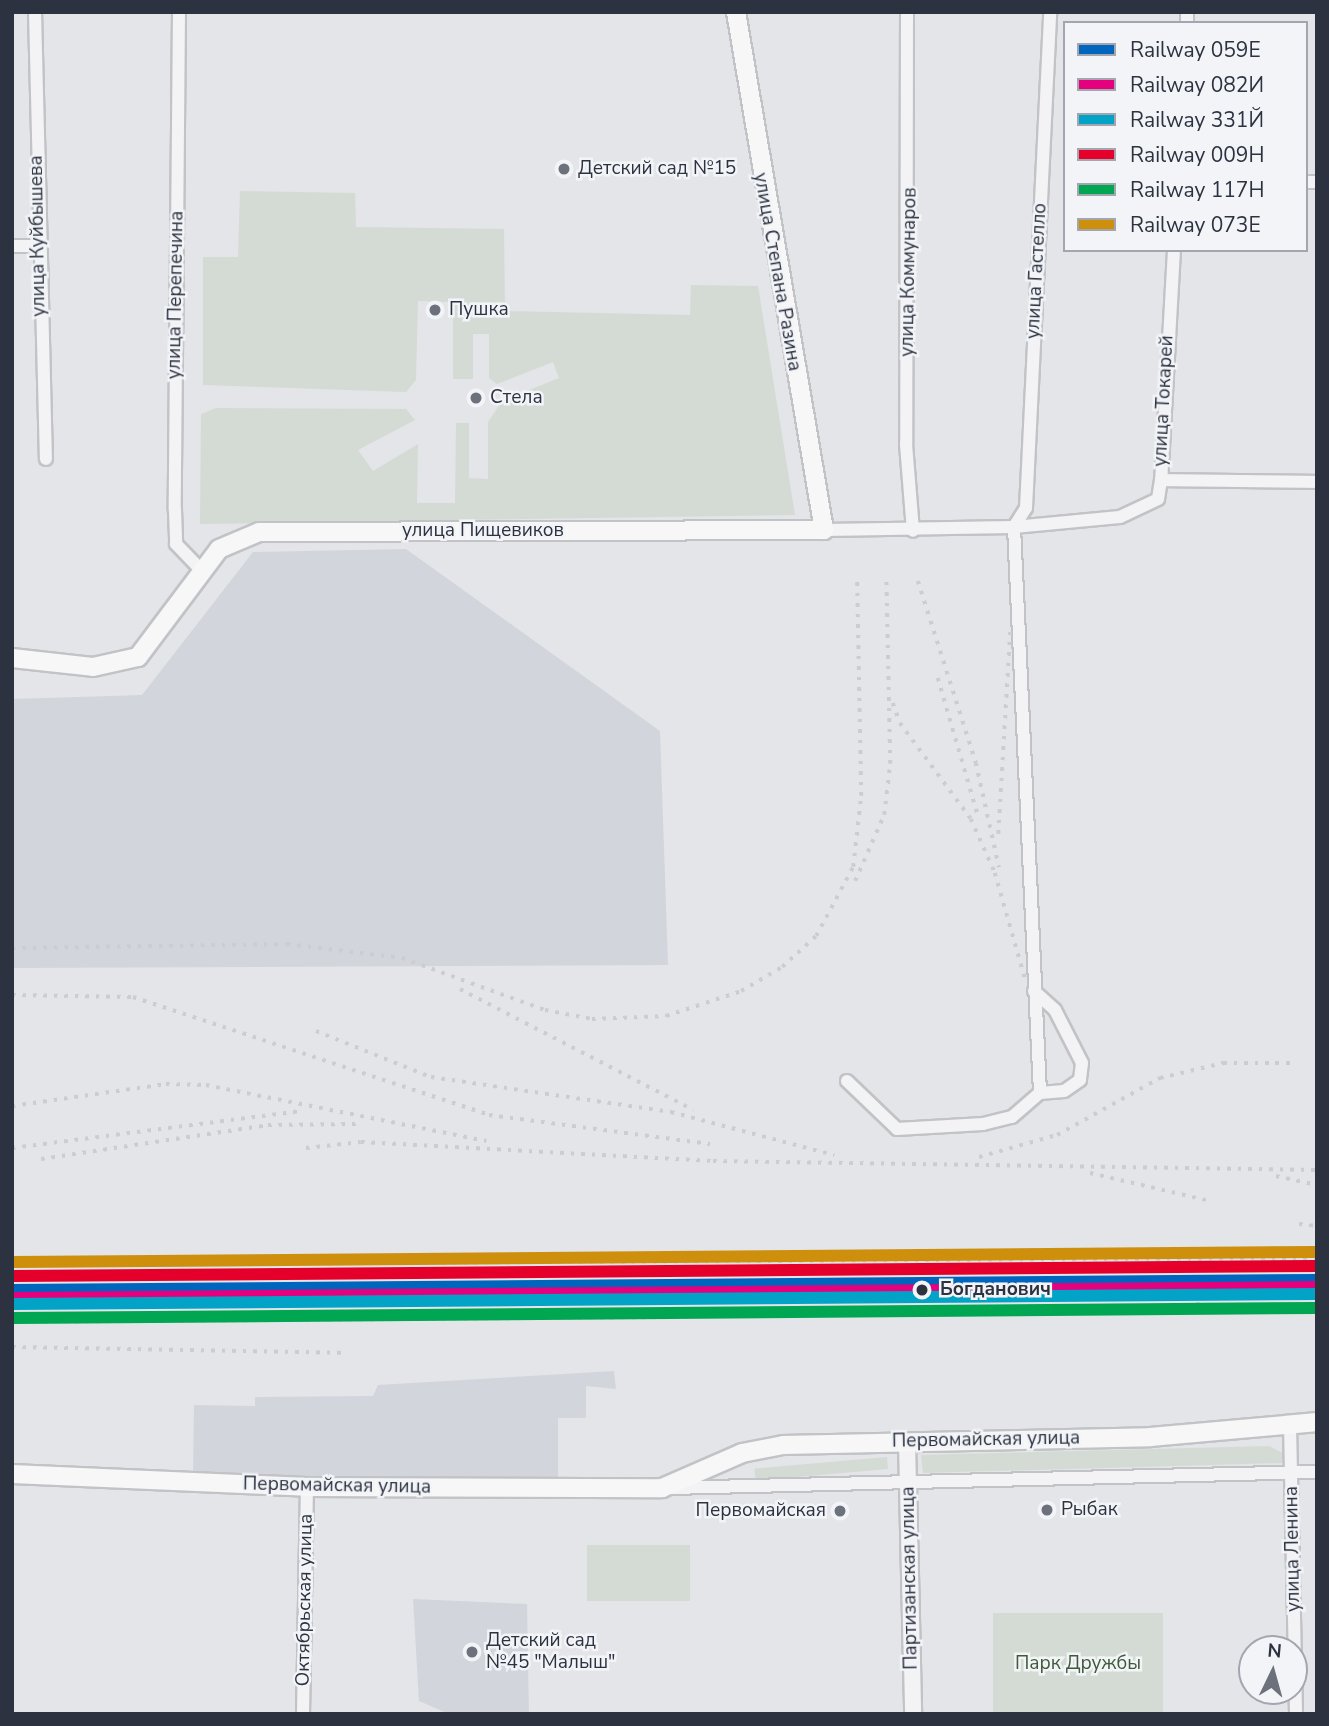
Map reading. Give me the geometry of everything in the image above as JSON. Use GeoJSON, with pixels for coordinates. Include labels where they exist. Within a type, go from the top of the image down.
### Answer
{"type":"FeatureCollection","features":[{"type":"Feature","properties":{"kind":"main road","name":"улица Степана Разина"},"geometry":{"type":"LineString","coordinates":[[736,12],[776,278],[824,530]]}},
{"type":"Feature","properties":{"kind":"main road","name":"улица Пищевиков"},"geometry":{"type":"LineString","coordinates":[[12,658],[93,667],[138,656],[200,569],[238,537],[259,532],[824,530]]}},
{"type":"Feature","properties":{"kind":"main road","name":"Первомайская улица"},"geometry":{"type":"LineString","coordinates":[[12,1474],[307,1487],[663,1488],[743,1453],[783,1445],[1150,1437],[1317,1422]]}},
{"type":"Feature","properties":{"kind":"street","name":"улица Куйбышева"},"geometry":{"type":"LineString","coordinates":[[35,12],[36,246],[46,459]]}},
{"type":"Feature","properties":{"kind":"street","name":"улица Перепечина"},"geometry":{"type":"LineString","coordinates":[[179,12],[176,544],[200,569]]}},
{"type":"Feature","properties":{"kind":"street","name":"улица Коммунаров"},"geometry":{"type":"LineString","coordinates":[[907,12],[906,444],[913,531]]}},
{"type":"Feature","properties":{"kind":"street","name":"улица Гастелло"},"geometry":{"type":"LineString","coordinates":[[1014,527],[1026,508],[1050,12]]}},
{"type":"Feature","properties":{"kind":"street"},"geometry":{"type":"LineString","coordinates":[[12,246],[36,246]]}},
{"type":"Feature","properties":{"kind":"street","name":"улица Токарей"},"geometry":{"type":"LineString","coordinates":[[1174,252],[1161,480],[1317,482]]}},
{"type":"Feature","properties":{"kind":"street","name":"улица Пищевиков"},"geometry":{"type":"LineString","coordinates":[[824,530],[913,531],[1014,527],[1120,517],[1158,499],[1161,480]]}},
{"type":"Feature","properties":{"kind":"street"},"geometry":{"type":"LineString","coordinates":[[1014,527],[1040,1093]]}},
{"type":"Feature","properties":{"kind":"street"},"geometry":{"type":"LineString","coordinates":[[847,1081],[897,1129],[983,1125],[1012,1117],[1040,1093],[1064,1091],[1080,1080],[1083,1063],[1055,1010],[1034,991]]}},
{"type":"Feature","properties":{"kind":"street","name":"улица Ленина"},"geometry":{"type":"LineString","coordinates":[[1290,1426],[1296,1714]]}},
{"type":"Feature","properties":{"kind":"street","name":"Партизанская улица"},"geometry":{"type":"LineString","coordinates":[[907,1441],[913,1714]]}},
{"type":"Feature","properties":{"kind":"street","name":"Первомайская улица"},"geometry":{"type":"LineString","coordinates":[[663,1488],[909,1478],[1317,1472]]}},
{"type":"Feature","properties":{"kind":"street","name":"Октябрьская улица"},"geometry":{"type":"LineString","coordinates":[[303,1714],[307,1487]]}},
{"type":"Feature","properties":{"kind":"shaded area"},"geometry":{"type":"Polygon","coordinates":[[[406,549],[660,731],[668,965],[12,968],[12,699],[142,695],[253,552],[406,549]]]}},
{"type":"Feature","properties":{"kind":"shaded area"},"geometry":{"type":"Polygon","coordinates":[[[614,1371],[616,1389],[586,1386],[586,1418],[558,1418],[558,1485],[193,1477],[194,1405],[255,1406],[255,1397],[373,1396],[378,1385],[614,1371]]]}},
{"type":"Feature","properties":{"kind":"shaded area","name":"Детский сад №45 \"Малыш\""},"geometry":{"type":"Polygon","coordinates":[[[413,1599],[527,1604],[529,1714],[449,1714],[419,1701],[413,1599]]]}},
{"type":"Feature","properties":{"kind":"green space"},"geometry":{"type":"Polygon","coordinates":[[[240,191],[355,193],[356,227],[504,229],[505,311],[690,315],[691,285],[758,286],[795,515],[200,524],[201,414],[216,408],[406,409],[415,420],[358,450],[373,471],[418,444],[417,503],[455,503],[456,423],[469,423],[469,478],[488,479],[488,422],[502,401],[559,378],[553,362],[497,384],[489,378],[489,334],[473,334],[473,379],[453,379],[453,302],[418,301],[416,380],[406,392],[203,385],[203,257],[238,257],[240,191]]]}},
{"type":"Feature","properties":{"kind":"green space"},"geometry":{"type":"Polygon","coordinates":[[[1269,1446],[1283,1453],[1284,1463],[923,1473],[921,1455],[1269,1446]]]}},
{"type":"Feature","properties":{"kind":"green space"},"geometry":{"type":"Polygon","coordinates":[[[887,1457],[888,1469],[756,1481],[755,1469],[887,1457]]]}},
{"type":"Feature","properties":{"kind":"green space"},"geometry":{"type":"Polygon","coordinates":[[[587,1545],[690,1545],[690,1601],[587,1601],[587,1545]]]}},
{"type":"Feature","properties":{"kind":"green space","name":"Парк Дружбы"},"geometry":{"type":"Polygon","coordinates":[[[993,1613],[1163,1613],[1163,1714],[993,1714],[993,1613]]]}},
{"type":"Feature","properties":{"kind":"railway"},"geometry":{"type":"LineString","coordinates":[[855,881],[884,815],[890,764],[886,576]]}},
{"type":"Feature","properties":{"kind":"railway"},"geometry":{"type":"LineString","coordinates":[[12,948],[287,944],[402,958],[545,1010],[592,1019],[666,1016],[741,991],[782,967],[816,936],[853,867],[861,796],[857,579]]}},
{"type":"Feature","properties":{"kind":"railway"},"geometry":{"type":"LineString","coordinates":[[918,581],[976,763],[999,867]]}},
{"type":"Feature","properties":{"kind":"railway"},"geometry":{"type":"LineString","coordinates":[[998,834],[1010,632]]}},
{"type":"Feature","properties":{"kind":"railway"},"geometry":{"type":"LineString","coordinates":[[938,678],[979,819]]}},
{"type":"Feature","properties":{"kind":"railway"},"geometry":{"type":"LineString","coordinates":[[893,703],[900,723],[971,819],[995,873],[1025,978]]}},
{"type":"Feature","properties":{"kind":"railway"},"geometry":{"type":"LineString","coordinates":[[460,989],[693,1110]]}},
{"type":"Feature","properties":{"kind":"railway"},"geometry":{"type":"LineString","coordinates":[[12,995],[133,997],[489,1115],[710,1144]]}},
{"type":"Feature","properties":{"kind":"railway"},"geometry":{"type":"LineString","coordinates":[[316,1031],[431,1077],[671,1112],[834,1155]]}},
{"type":"Feature","properties":{"kind":"railway"},"geometry":{"type":"LineString","coordinates":[[979,1157],[1057,1135],[1160,1078],[1223,1063],[1292,1063]]}},
{"type":"Feature","properties":{"kind":"railway"},"geometry":{"type":"LineString","coordinates":[[12,1106],[166,1084],[206,1085],[486,1141]]}},
{"type":"Feature","properties":{"kind":"railway"},"geometry":{"type":"LineString","coordinates":[[12,1148],[300,1111]]}},
{"type":"Feature","properties":{"kind":"railway"},"geometry":{"type":"LineString","coordinates":[[41,1159],[268,1125],[357,1124]]}},
{"type":"Feature","properties":{"kind":"railway"},"geometry":{"type":"LineString","coordinates":[[306,1148],[361,1142],[713,1161],[1317,1170]]}},
{"type":"Feature","properties":{"kind":"railway"},"geometry":{"type":"LineString","coordinates":[[1090,1173],[1210,1201]]}},
{"type":"Feature","properties":{"kind":"railway"},"geometry":{"type":"LineString","coordinates":[[1276,1176],[1317,1185]]}},
{"type":"Feature","properties":{"kind":"railway"},"geometry":{"type":"LineString","coordinates":[[1299,1224],[1317,1226]]}},
{"type":"Feature","properties":{"kind":"railway"},"geometry":{"type":"LineString","coordinates":[[12,1265],[1317,1258]]}},
{"type":"Feature","properties":{"kind":"railway"},"geometry":{"type":"LineString","coordinates":[[1184,1295],[1317,1294]]}},
{"type":"Feature","properties":{"kind":"railway"},"geometry":{"type":"LineString","coordinates":[[1196,1304],[1317,1312]]}},
{"type":"Feature","properties":{"kind":"railway"},"geometry":{"type":"LineString","coordinates":[[12,1322],[689,1317]]}},
{"type":"Feature","properties":{"kind":"railway"},"geometry":{"type":"LineString","coordinates":[[12,1347],[342,1353]]}},
{"type":"Feature","properties":{"kind":"rail line","name":"073Е"},"geometry":{"type":"LineString","coordinates":[[12,1262],[1317,1252]]}},
{"type":"Feature","properties":{"kind":"rail line","name":"009Н"},"geometry":{"type":"LineString","coordinates":[[12,1276],[1317,1266]]}},
{"type":"Feature","properties":{"kind":"rail line","name":"059Е"},"geometry":{"type":"LineString","coordinates":[[12,1290],[1317,1280]]}},
{"type":"Feature","properties":{"kind":"rail line","name":"082И"},"geometry":{"type":"LineString","coordinates":[[12,1298],[1317,1287]]}},
{"type":"Feature","properties":{"kind":"rail line","name":"331Й"},"geometry":{"type":"LineString","coordinates":[[12,1304],[1317,1294]]}},
{"type":"Feature","properties":{"kind":"rail line","name":"117Н"},"geometry":{"type":"LineString","coordinates":[[12,1318],[1317,1308]]}},
{"type":"Feature","properties":{"kind":"place","name":"Детский сад №15"},"geometry":{"type":"Point","coordinates":[564,169]}},
{"type":"Feature","properties":{"kind":"place","name":"Пушка"},"geometry":{"type":"Point","coordinates":[435,310]}},
{"type":"Feature","properties":{"kind":"place","name":"Стела"},"geometry":{"type":"Point","coordinates":[476,398]}},
{"type":"Feature","properties":{"kind":"place","name":"Богданович"},"geometry":{"type":"Point","coordinates":[922,1290]}},
{"type":"Feature","properties":{"kind":"place","name":"Рыбак"},"geometry":{"type":"Point","coordinates":[1047,1510]}},
{"type":"Feature","properties":{"kind":"place","name":"Первомайская"},"geometry":{"type":"Point","coordinates":[840,1511]}},
{"type":"Feature","properties":{"kind":"place","name":"Детский сад №45 \"Малыш\""},"geometry":{"type":"Point","coordinates":[472,1652]}}]}
